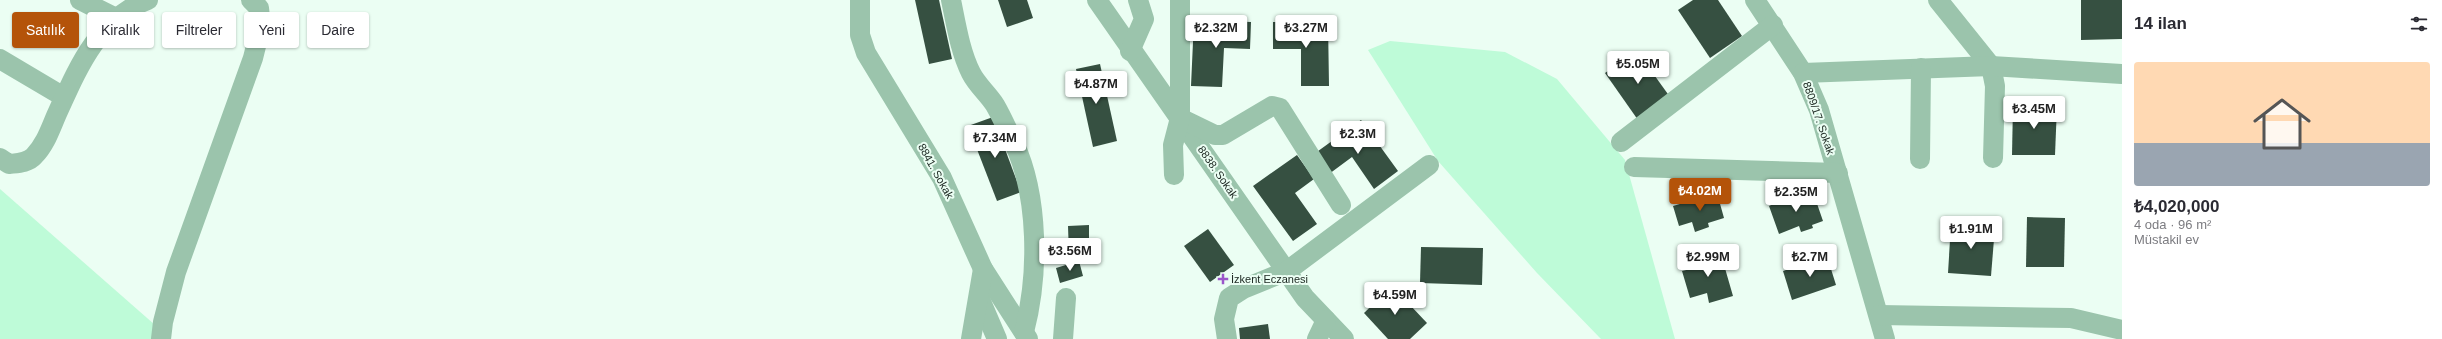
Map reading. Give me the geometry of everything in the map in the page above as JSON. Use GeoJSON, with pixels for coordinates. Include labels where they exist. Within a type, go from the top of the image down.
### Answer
{"type":"FeatureCollection","features":[{"type":"Feature","properties":{"kind":"street"},"geometry":{"type":"LineString","coordinates":[[80,0],[104,12]]}},
{"type":"Feature","properties":{"kind":"street"},"geometry":{"type":"LineString","coordinates":[[127,12],[148,0]]}},
{"type":"Feature","properties":{"kind":"street","name":"8841. Sokak"},"geometry":{"type":"LineString","coordinates":[[860,0],[860,35],[866,53],[942,178],[983,269],[1026,335]]}},
{"type":"Feature","properties":{"kind":"street"},"geometry":{"type":"LineString","coordinates":[[950,0],[964,55],[972,74],[995,106],[1015,145],[1030,193],[1033,223],[1033,288],[1026,335]]}},
{"type":"Feature","properties":{"kind":"street","name":"8838. Sokak"},"geometry":{"type":"LineString","coordinates":[[1097,0],[1130,51],[1180,118],[1287,271],[1304,298],[1344,339]]}},
{"type":"Feature","properties":{"kind":"street"},"geometry":{"type":"LineString","coordinates":[[1130,51],[1144,19],[1138,0]]}},
{"type":"Feature","properties":{"kind":"street"},"geometry":{"type":"LineString","coordinates":[[1174,174],[1173,145],[1180,118],[1180,0]]}},
{"type":"Feature","properties":{"kind":"street","name":"8809/17. Sokak"},"geometry":{"type":"LineString","coordinates":[[1755,0],[1773,25],[1803,73],[1819,110],[1885,339]]}},
{"type":"Feature","properties":{"kind":"street"},"geometry":{"type":"LineString","coordinates":[[1938,0],[1991,66],[1995,86],[1993,158]]}},
{"type":"Feature","properties":{"kind":"street"},"geometry":{"type":"LineString","coordinates":[[161,339],[163,322],[176,272],[253,58],[261,26],[256,2]]}},
{"type":"Feature","properties":{"kind":"street"},"geometry":{"type":"LineString","coordinates":[[1621,142],[1773,25]]}},
{"type":"Feature","properties":{"kind":"street"},"geometry":{"type":"LineString","coordinates":[[0,158],[9,164],[21,163],[33,158],[43,144],[64,97],[91,48]]}},
{"type":"Feature","properties":{"kind":"street"},"geometry":{"type":"LineString","coordinates":[[0,59],[64,97]]}},
{"type":"Feature","properties":{"kind":"street"},"geometry":{"type":"LineString","coordinates":[[1803,73],[1991,66],[2122,74]]}},
{"type":"Feature","properties":{"kind":"street"},"geometry":{"type":"LineString","coordinates":[[1920,160],[1921,68]]}},
{"type":"Feature","properties":{"kind":"street"},"geometry":{"type":"LineString","coordinates":[[1180,118],[1215,135],[1223,134],[1272,106],[1280,108],[1341,205]]}},
{"type":"Feature","properties":{"kind":"street"},"geometry":{"type":"LineString","coordinates":[[1227,339],[1224,319],[1229,298],[1243,289],[1287,271],[1429,165]]}},
{"type":"Feature","properties":{"kind":"street"},"geometry":{"type":"LineString","coordinates":[[1634,167],[1838,173]]}},
{"type":"Feature","properties":{"kind":"street"},"geometry":{"type":"LineString","coordinates":[[971,339],[980,297],[983,269]]}},
{"type":"Feature","properties":{"kind":"street"},"geometry":{"type":"LineString","coordinates":[[980,297],[997,339]]}},
{"type":"Feature","properties":{"kind":"street"},"geometry":{"type":"LineString","coordinates":[[1063,339],[1066,298]]}},
{"type":"Feature","properties":{"kind":"street"},"geometry":{"type":"LineString","coordinates":[[1879,315],[2071,318],[2122,330]]}},
{"type":"Feature","properties":{"kind":"street"},"geometry":{"type":"LineString","coordinates":[[1317,339],[1326,320]]}},
{"type":"Feature","properties":{"kind":"green space"},"geometry":{"type":"Polygon","coordinates":[[[1390,41],[1505,52],[1557,79],[1625,160],[1675,339],[1601,339],[1537,273],[1438,161],[1368,50],[1390,41]]]}},
{"type":"Feature","properties":{"kind":"green space"},"geometry":{"type":"Polygon","coordinates":[[[0,189],[171,339],[0,339],[0,189]]]}},
{"type":"Feature","properties":{"kind":"building"},"geometry":{"type":"Polygon","coordinates":[[[915,0],[939,0],[952,59],[929,64],[915,0]]]}},
{"type":"Feature","properties":{"kind":"building"},"geometry":{"type":"Polygon","coordinates":[[[998,0],[1027,0],[1033,18],[1007,27],[998,0]]]}},
{"type":"Feature","properties":{"kind":"building"},"geometry":{"type":"Polygon","coordinates":[[[1693,0],[1718,0],[1742,36],[1710,58],[1678,10],[1693,0]]]}},
{"type":"Feature","properties":{"kind":"building"},"geometry":{"type":"Polygon","coordinates":[[[2081,0],[2122,0],[2122,39],[2081,40],[2081,0]]]}},
{"type":"Feature","properties":{"kind":"building"},"geometry":{"type":"Polygon","coordinates":[[[1194,20],[1251,22],[1250,49],[1224,48],[1222,87],[1191,86],[1194,20]]]}},
{"type":"Feature","properties":{"kind":"building"},"geometry":{"type":"Polygon","coordinates":[[[1273,22],[1328,22],[1329,86],[1301,86],[1301,49],[1273,49],[1273,22]]]}},
{"type":"Feature","properties":{"kind":"building"},"geometry":{"type":"Polygon","coordinates":[[[1637,51],[1670,97],[1638,120],[1605,73],[1637,51]]]}},
{"type":"Feature","properties":{"kind":"building"},"geometry":{"type":"Polygon","coordinates":[[[1100,64],[1117,141],[1093,147],[1076,69],[1100,64]]]}},
{"type":"Feature","properties":{"kind":"building"},"geometry":{"type":"Polygon","coordinates":[[[2013,105],[2057,106],[2055,155],[2012,155],[2013,105]]]}},
{"type":"Feature","properties":{"kind":"building"},"geometry":{"type":"Polygon","coordinates":[[[993,117],[1021,192],[997,201],[968,126],[993,117]]]}},
{"type":"Feature","properties":{"kind":"building"},"geometry":{"type":"Polygon","coordinates":[[[1361,120],[1398,171],[1374,189],[1352,157],[1329,174],[1314,154],[1361,120]]]}},
{"type":"Feature","properties":{"kind":"building"},"geometry":{"type":"Polygon","coordinates":[[[1297,155],[1314,179],[1295,193],[1317,224],[1293,241],[1253,186],[1297,155]]]}},
{"type":"Feature","properties":{"kind":"building"},"geometry":{"type":"Polygon","coordinates":[[[1802,191],[1804,195],[1813,192],[1823,221],[1812,225],[1813,228],[1801,232],[1799,226],[1779,234],[1769,206],[1802,191]]]}},
{"type":"Feature","properties":{"kind":"building"},"geometry":{"type":"Polygon","coordinates":[[[1717,193],[1724,218],[1708,223],[1709,227],[1695,232],[1692,222],[1679,226],[1673,206],[1717,193]]]}},
{"type":"Feature","properties":{"kind":"building"},"geometry":{"type":"Polygon","coordinates":[[[2027,217],[2065,218],[2064,267],[2026,267],[2027,217]]]}},
{"type":"Feature","properties":{"kind":"building"},"geometry":{"type":"Polygon","coordinates":[[[1951,224],[1995,227],[1991,276],[1948,273],[1951,224]]]}},
{"type":"Feature","properties":{"kind":"building"},"geometry":{"type":"Polygon","coordinates":[[[1089,225],[1089,254],[1069,255],[1068,226],[1089,225]]]}},
{"type":"Feature","properties":{"kind":"building"},"geometry":{"type":"Polygon","coordinates":[[[1208,229],[1234,265],[1210,282],[1184,246],[1208,229]]]}},
{"type":"Feature","properties":{"kind":"building"},"geometry":{"type":"Polygon","coordinates":[[[1421,247],[1483,248],[1482,285],[1420,283],[1421,247]]]}},
{"type":"Feature","properties":{"kind":"building"},"geometry":{"type":"Polygon","coordinates":[[[1720,251],[1733,296],[1709,303],[1707,293],[1690,298],[1682,271],[1695,268],[1693,259],[1720,251]]]}},
{"type":"Feature","properties":{"kind":"building"},"geometry":{"type":"Polygon","coordinates":[[[1827,256],[1836,285],[1792,300],[1783,271],[1827,256]]]}},
{"type":"Feature","properties":{"kind":"building"},"geometry":{"type":"Polygon","coordinates":[[[1079,261],[1083,276],[1060,283],[1056,268],[1079,261]]]}},
{"type":"Feature","properties":{"kind":"building"},"geometry":{"type":"Polygon","coordinates":[[[1392,286],[1427,323],[1410,339],[1388,339],[1364,313],[1392,286]]]}},
{"type":"Feature","properties":{"kind":"building"},"geometry":{"type":"Polygon","coordinates":[[[1268,324],[1270,339],[1240,339],[1239,328],[1268,324]]]}},
{"type":"Feature","properties":{"kind":"place","name":"İzkent Eczanesi"},"geometry":{"type":"Point","coordinates":[1223,279]}}]}
